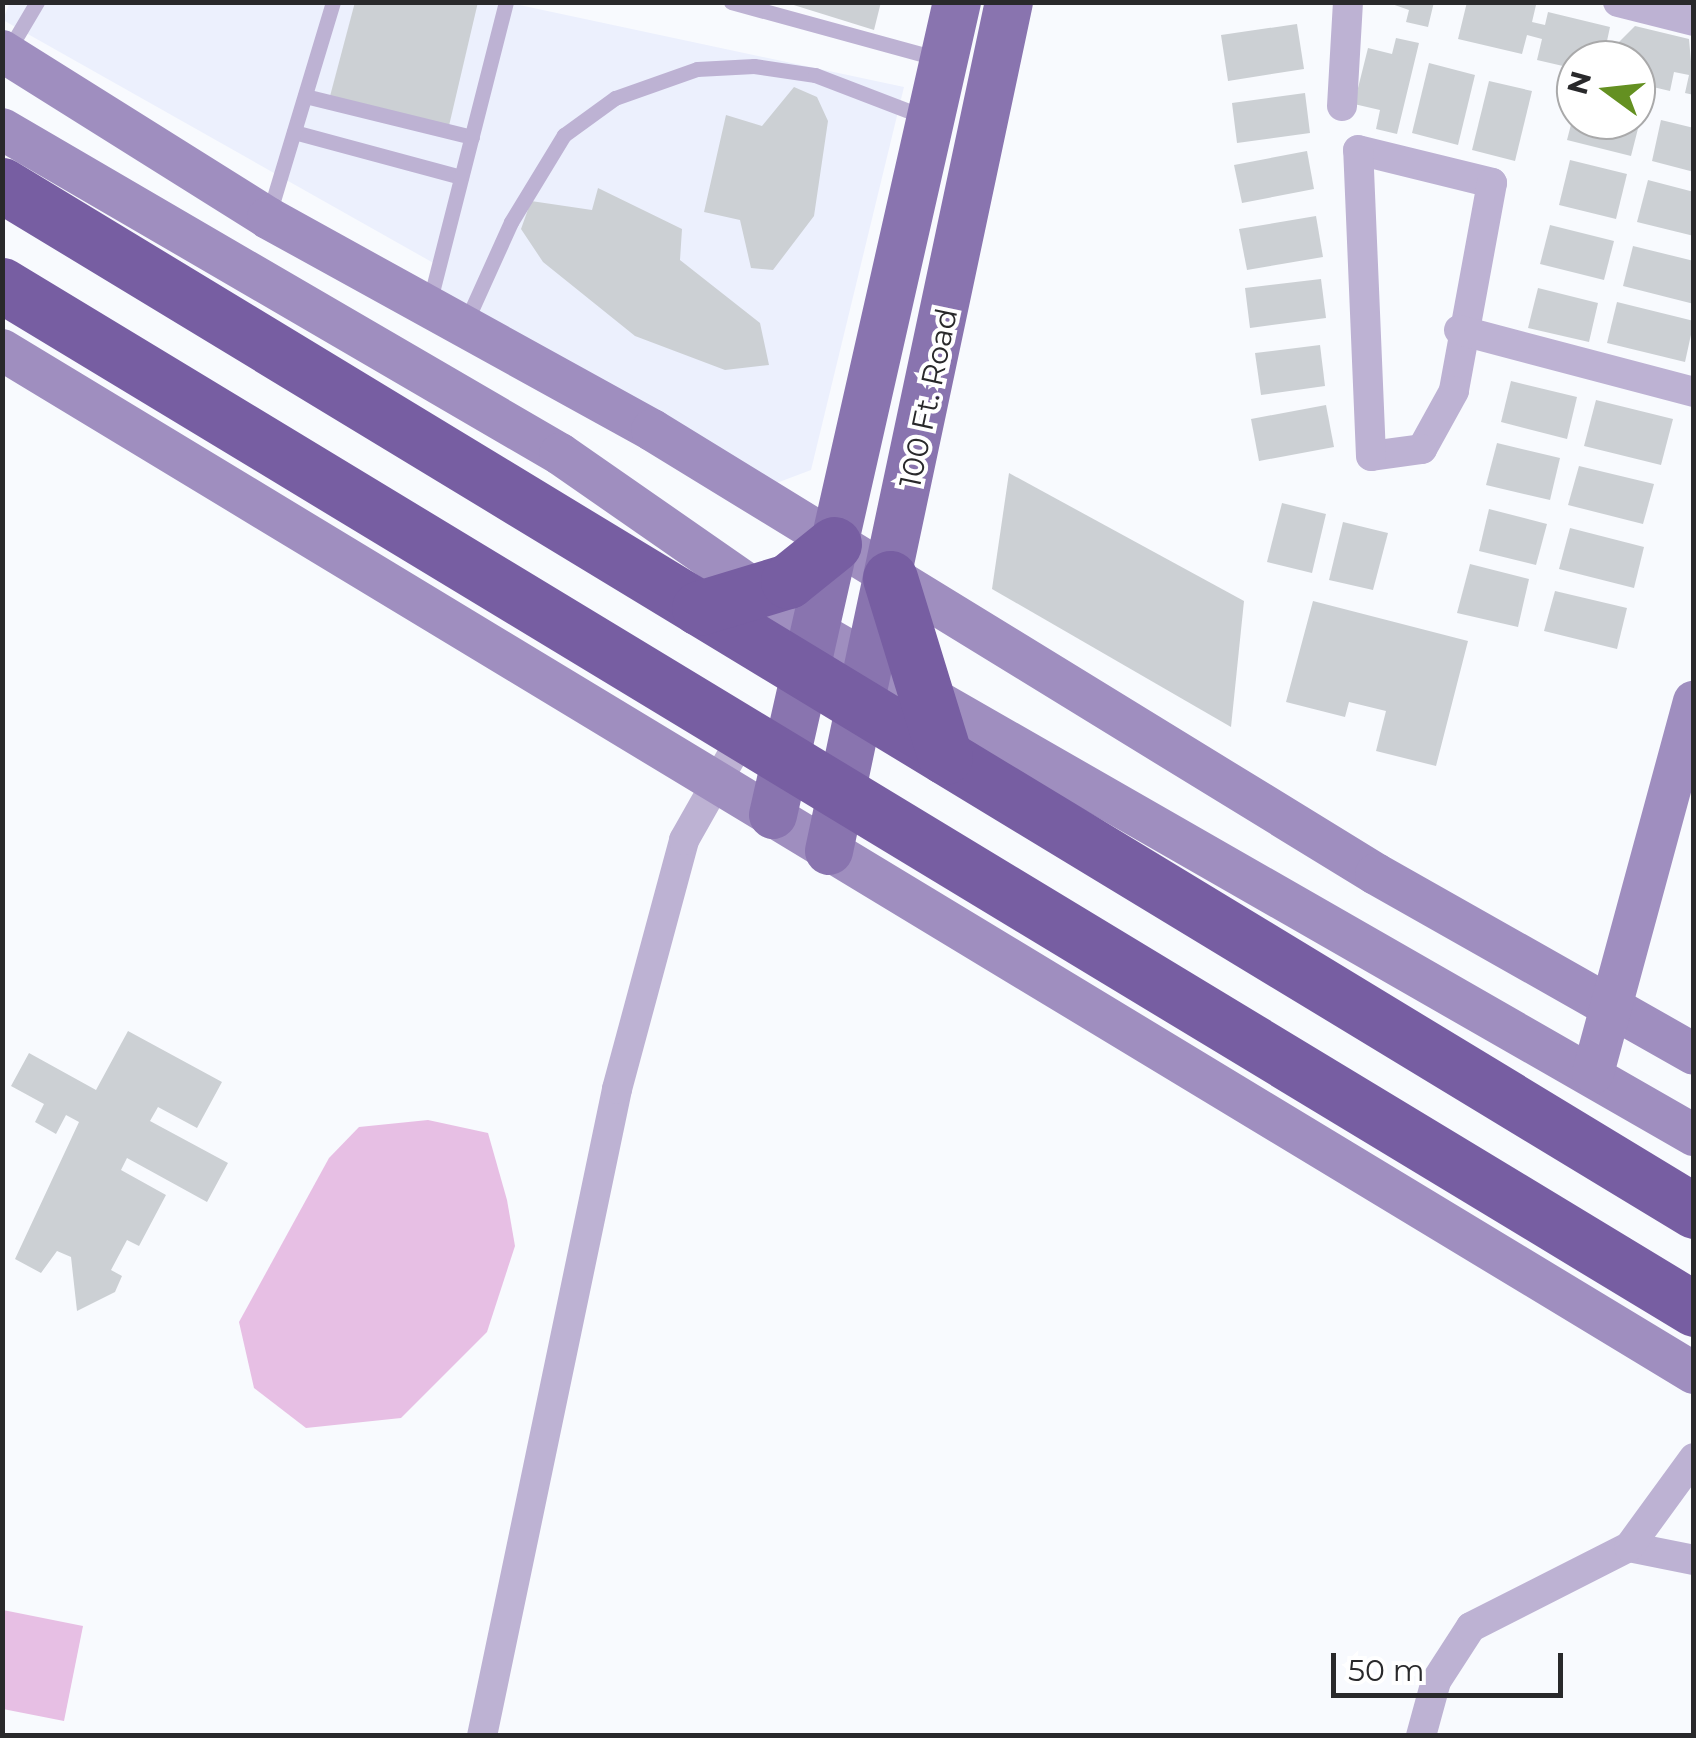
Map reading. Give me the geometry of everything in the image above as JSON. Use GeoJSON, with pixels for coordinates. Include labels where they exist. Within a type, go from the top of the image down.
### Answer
{"type":"FeatureCollection","features":[{"type":"Feature","properties":{"kind":"highway"},"geometry":{"type":"LineString","coordinates":[[2,186],[698,608],[813,653],[868,686],[946,757],[1694,1211]]}},
{"type":"Feature","properties":{"kind":"highway"},"geometry":{"type":"LineString","coordinates":[[2,286],[1094,941],[1694,1309]]}},
{"type":"Feature","properties":{"kind":"highway"},"geometry":{"type":"LineString","coordinates":[[698,608],[759,594],[834,544]]}},
{"type":"Feature","properties":{"kind":"highway"},"geometry":{"type":"LineString","coordinates":[[890,578],[922,694],[946,757]]}},
{"type":"Feature","properties":{"kind":"main road","name":"100 Ft. Road"},"geometry":{"type":"LineString","coordinates":[[773,815],[767,745],[813,653],[834,544],[957,2]]}},
{"type":"Feature","properties":{"kind":"main road","name":"100 Ft. Road"},"geometry":{"type":"LineString","coordinates":[[829,850],[846,792],[1009,2]]}},
{"type":"Feature","properties":{"kind":"street"},"geometry":{"type":"LineString","coordinates":[[1342,106],[1348,2]]}},
{"type":"Feature","properties":{"kind":"street"},"geometry":{"type":"LineString","coordinates":[[1618,2],[1694,21]]}},
{"type":"Feature","properties":{"kind":"street"},"geometry":{"type":"LineString","coordinates":[[5,52],[268,218],[834,544],[1694,1054]]}},
{"type":"Feature","properties":{"kind":"street"},"geometry":{"type":"LineString","coordinates":[[2,129],[560,454],[759,594],[813,653]]}},
{"type":"Feature","properties":{"kind":"street"},"geometry":{"type":"LineString","coordinates":[[1358,150],[1492,183],[1459,330],[1454,391],[1422,449],[1370,456],[1358,150]]}},
{"type":"Feature","properties":{"kind":"street"},"geometry":{"type":"LineString","coordinates":[[1459,330],[1694,392]]}},
{"type":"Feature","properties":{"kind":"street"},"geometry":{"type":"LineString","coordinates":[[2,350],[1694,1373]]}},
{"type":"Feature","properties":{"kind":"street"},"geometry":{"type":"LineString","coordinates":[[112,417],[139,369]]}},
{"type":"Feature","properties":{"kind":"street"},"geometry":{"type":"LineString","coordinates":[[553,684],[580,633]]}},
{"type":"Feature","properties":{"kind":"street"},"geometry":{"type":"LineString","coordinates":[[868,686],[922,694],[1594,1073],[1694,1135]]}},
{"type":"Feature","properties":{"kind":"street"},"geometry":{"type":"LineString","coordinates":[[1594,1073],[1608,1004],[1694,702]]}},
{"type":"Feature","properties":{"kind":"street"},"geometry":{"type":"LineString","coordinates":[[482,1736],[617,1090],[684,840],[715,780],[767,745]]}},
{"type":"Feature","properties":{"kind":"street"},"geometry":{"type":"LineString","coordinates":[[1062,994],[1094,941]]}},
{"type":"Feature","properties":{"kind":"street"},"geometry":{"type":"LineString","coordinates":[[1421,1736],[1436,1681],[1471,1627],[1630,1547],[1694,1458]]}},
{"type":"Feature","properties":{"kind":"street"},"geometry":{"type":"LineString","coordinates":[[1630,1547],[1694,1560]]}},
{"type":"Feature","properties":{"kind":"lane"},"geometry":{"type":"LineString","coordinates":[[268,218],[333,2]]}},
{"type":"Feature","properties":{"kind":"lane"},"geometry":{"type":"LineString","coordinates":[[446,318],[462,177],[506,2]]}},
{"type":"Feature","properties":{"kind":"lane"},"geometry":{"type":"LineString","coordinates":[[730,2],[944,60]]}},
{"type":"Feature","properties":{"kind":"lane"},"geometry":{"type":"LineString","coordinates":[[5,52],[32,9]]}},
{"type":"Feature","properties":{"kind":"lane"},"geometry":{"type":"LineString","coordinates":[[446,318],[564,135],[615,98],[697,69],[754,66],[814,75],[931,119]]}},
{"type":"Feature","properties":{"kind":"lane"},"geometry":{"type":"LineString","coordinates":[[305,96],[472,136]]}},
{"type":"Feature","properties":{"kind":"lane"},"geometry":{"type":"LineString","coordinates":[[294,132],[462,177]]}},
{"type":"Feature","properties":{"kind":"shaded area"},"geometry":{"type":"Polygon","coordinates":[[[10,2],[499,3],[437,265],[3,20],[10,2]]]}},
{"type":"Feature","properties":{"kind":"shaded area"},"geometry":{"type":"Polygon","coordinates":[[[510,3],[904,87],[811,470],[758,490],[435,302],[510,3]]]}},
{"type":"Feature","properties":{"kind":"shaded area"},"geometry":{"type":"Polygon","coordinates":[[[428,1120],[488,1133],[507,1200],[515,1246],[487,1332],[401,1418],[306,1428],[254,1388],[239,1322],[329,1158],[359,1127],[428,1120]]]}},
{"type":"Feature","properties":{"kind":"shaded area"},"geometry":{"type":"Polygon","coordinates":[[[3,1610],[83,1626],[64,1721],[3,1709],[3,1610]]]}},
{"type":"Feature","properties":{"kind":"building"},"geometry":{"type":"Polygon","coordinates":[[[355,2],[478,2],[448,130],[329,100],[355,2]]]}},
{"type":"Feature","properties":{"kind":"building"},"geometry":{"type":"Polygon","coordinates":[[[784,2],[881,2],[874,30],[784,2]]]}},
{"type":"Feature","properties":{"kind":"building"},"geometry":{"type":"Polygon","coordinates":[[[1386,2],[1434,2],[1428,27],[1406,22],[1409,10],[1386,2]]]}},
{"type":"Feature","properties":{"kind":"building"},"geometry":{"type":"Polygon","coordinates":[[[1467,2],[1536,5],[1532,22],[1545,25],[1548,12],[1610,27],[1607,40],[1556,40],[1556,64],[1537,60],[1542,39],[1527,35],[1522,54],[1458,39],[1467,2]]]}},
{"type":"Feature","properties":{"kind":"building"},"geometry":{"type":"Polygon","coordinates":[[[1297,24],[1304,69],[1228,81],[1221,35],[1297,24]]]}},
{"type":"Feature","properties":{"kind":"building"},"geometry":{"type":"Polygon","coordinates":[[[1635,26],[1689,39],[1694,95],[1685,93],[1689,75],[1674,72],[1670,91],[1656,88],[1656,40],[1621,40],[1635,26]]]}},
{"type":"Feature","properties":{"kind":"building"},"geometry":{"type":"Polygon","coordinates":[[[1396,38],[1419,43],[1397,134],[1376,129],[1380,110],[1354,104],[1368,48],[1392,54],[1396,38]]]}},
{"type":"Feature","properties":{"kind":"building"},"geometry":{"type":"Polygon","coordinates":[[[1429,63],[1475,75],[1458,145],[1412,133],[1429,63]]]}},
{"type":"Feature","properties":{"kind":"building"},"geometry":{"type":"Polygon","coordinates":[[[1489,81],[1532,91],[1515,161],[1472,150],[1489,81]]]}},
{"type":"Feature","properties":{"kind":"building"},"geometry":{"type":"Polygon","coordinates":[[[794,87],[817,97],[828,121],[814,216],[773,270],[751,268],[740,220],[704,212],[726,115],[762,126],[794,87]]]}},
{"type":"Feature","properties":{"kind":"building"},"geometry":{"type":"Polygon","coordinates":[[[1305,93],[1310,133],[1237,143],[1232,103],[1305,93]]]}},
{"type":"Feature","properties":{"kind":"building"},"geometry":{"type":"Polygon","coordinates":[[[1661,120],[1694,128],[1694,172],[1652,161],[1661,120]]]}},
{"type":"Feature","properties":{"kind":"building"},"geometry":{"type":"Polygon","coordinates":[[[1567,140],[1635,140],[1631,156],[1567,140]]]}},
{"type":"Feature","properties":{"kind":"building"},"geometry":{"type":"Polygon","coordinates":[[[1307,151],[1314,189],[1242,203],[1234,165],[1307,151]]]}},
{"type":"Feature","properties":{"kind":"building"},"geometry":{"type":"Polygon","coordinates":[[[1570,160],[1627,174],[1616,219],[1559,205],[1570,160]]]}},
{"type":"Feature","properties":{"kind":"building"},"geometry":{"type":"Polygon","coordinates":[[[1648,180],[1694,192],[1694,236],[1637,222],[1648,180]]]}},
{"type":"Feature","properties":{"kind":"building"},"geometry":{"type":"Polygon","coordinates":[[[598,188],[682,229],[680,260],[760,323],[769,365],[725,370],[635,336],[543,262],[521,229],[531,201],[592,210],[598,188]]]}},
{"type":"Feature","properties":{"kind":"building"},"geometry":{"type":"Polygon","coordinates":[[[1316,216],[1323,257],[1247,270],[1239,229],[1316,216]]]}},
{"type":"Feature","properties":{"kind":"building"},"geometry":{"type":"Polygon","coordinates":[[[1550,225],[1614,241],[1604,280],[1540,264],[1550,225]]]}},
{"type":"Feature","properties":{"kind":"building"},"geometry":{"type":"Polygon","coordinates":[[[1633,246],[1694,261],[1694,304],[1623,286],[1633,246]]]}},
{"type":"Feature","properties":{"kind":"building"},"geometry":{"type":"Polygon","coordinates":[[[1321,279],[1326,318],[1250,328],[1245,288],[1321,279]]]}},
{"type":"Feature","properties":{"kind":"building"},"geometry":{"type":"Polygon","coordinates":[[[1538,288],[1598,303],[1589,342],[1528,328],[1538,288]]]}},
{"type":"Feature","properties":{"kind":"building"},"geometry":{"type":"Polygon","coordinates":[[[1617,302],[1694,321],[1685,362],[1607,343],[1617,302]]]}},
{"type":"Feature","properties":{"kind":"building"},"geometry":{"type":"Polygon","coordinates":[[[1320,345],[1325,386],[1261,395],[1255,353],[1320,345]]]}},
{"type":"Feature","properties":{"kind":"building"},"geometry":{"type":"Polygon","coordinates":[[[1511,381],[1577,397],[1567,439],[1501,422],[1511,381]]]}},
{"type":"Feature","properties":{"kind":"building"},"geometry":{"type":"Polygon","coordinates":[[[1596,400],[1673,419],[1661,465],[1584,446],[1596,400]]]}},
{"type":"Feature","properties":{"kind":"building"},"geometry":{"type":"Polygon","coordinates":[[[1326,405],[1334,447],[1259,461],[1251,419],[1326,405]]]}},
{"type":"Feature","properties":{"kind":"building"},"geometry":{"type":"Polygon","coordinates":[[[1497,443],[1560,458],[1550,500],[1486,485],[1497,443]]]}},
{"type":"Feature","properties":{"kind":"building"},"geometry":{"type":"Polygon","coordinates":[[[1579,466],[1654,484],[1643,524],[1568,505],[1579,466]]]}},
{"type":"Feature","properties":{"kind":"building"},"geometry":{"type":"Polygon","coordinates":[[[1009,473],[1244,601],[1231,727],[992,589],[1009,473]]]}},
{"type":"Feature","properties":{"kind":"building"},"geometry":{"type":"Polygon","coordinates":[[[1282,503],[1326,514],[1312,573],[1267,562],[1282,503]]]}},
{"type":"Feature","properties":{"kind":"building"},"geometry":{"type":"Polygon","coordinates":[[[1489,509],[1547,524],[1536,565],[1479,551],[1489,509]]]}},
{"type":"Feature","properties":{"kind":"building"},"geometry":{"type":"Polygon","coordinates":[[[1343,522],[1388,533],[1373,590],[1329,580],[1343,522]]]}},
{"type":"Feature","properties":{"kind":"building"},"geometry":{"type":"Polygon","coordinates":[[[1570,528],[1644,547],[1634,588],[1559,569],[1570,528]]]}},
{"type":"Feature","properties":{"kind":"building"},"geometry":{"type":"Polygon","coordinates":[[[1470,564],[1529,579],[1518,627],[1457,613],[1470,564]]]}},
{"type":"Feature","properties":{"kind":"building"},"geometry":{"type":"Polygon","coordinates":[[[1555,591],[1627,608],[1617,649],[1544,631],[1555,591]]]}},
{"type":"Feature","properties":{"kind":"building"},"geometry":{"type":"Polygon","coordinates":[[[1313,601],[1468,641],[1436,766],[1376,751],[1386,711],[1349,702],[1345,717],[1286,702],[1313,601]]]}},
{"type":"Feature","properties":{"kind":"building"},"geometry":{"type":"Polygon","coordinates":[[[128,1031],[222,1082],[197,1128],[158,1107],[150,1121],[228,1163],[207,1202],[127,1158],[121,1170],[166,1195],[139,1246],[127,1240],[111,1270],[122,1276],[115,1292],[77,1311],[71,1257],[57,1251],[41,1273],[15,1259],[79,1122],[66,1115],[56,1134],[35,1122],[44,1104],[11,1086],[29,1053],[96,1090],[128,1031]]]}}]}
